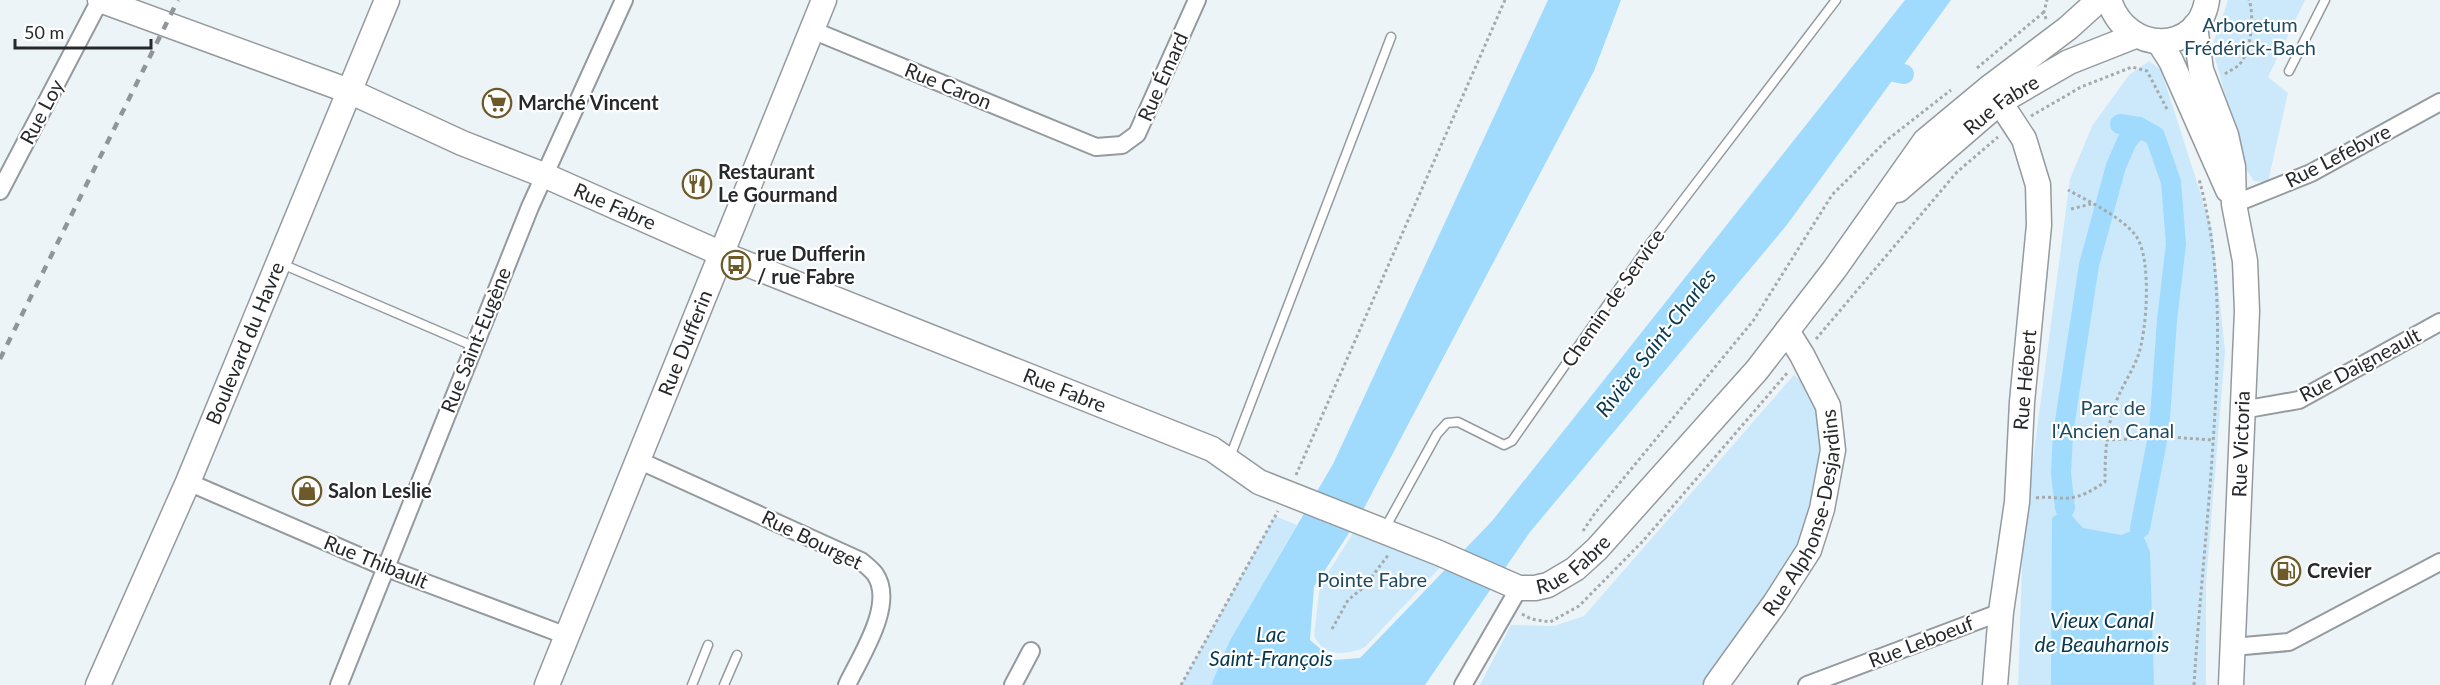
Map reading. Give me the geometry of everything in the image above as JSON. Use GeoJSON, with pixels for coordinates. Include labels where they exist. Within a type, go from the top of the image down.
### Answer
{"type":"FeatureCollection","features":[{"type":"Feature","properties":{"kind":"street","name":"Rue Fabre"},"geometry":{"type":"LineString","coordinates":[[100,0],[349,91],[462,143],[546,176],[722,254],[1212,449],[1259,482],[1439,553],[1519,588],[1548,585],[1575,569],[1597,549],[1757,370],[1884,200],[1936,160],[1987,88],[2068,28],[2099,0]]}},
{"type":"Feature","properties":{"kind":"street","name":"Rue Loy"},"geometry":{"type":"LineString","coordinates":[[1,188],[100,0]]}},
{"type":"Feature","properties":{"kind":"street","name":"Boulevard du Havre"},"geometry":{"type":"LineString","coordinates":[[98,685],[188,482],[387,0]]}},
{"type":"Feature","properties":{"kind":"street","name":"Rue Saint-Eugène"},"geometry":{"type":"LineString","coordinates":[[339,685],[473,346],[531,207],[624,0]]}},
{"type":"Feature","properties":{"kind":"street","name":"Rue Dufferin"},"geometry":{"type":"LineString","coordinates":[[547,685],[824,0]]}},
{"type":"Feature","properties":{"kind":"street","name":"Rue Émard"},"geometry":{"type":"LineString","coordinates":[[1085,141],[1096,147],[1122,145],[1137,134],[1197,0]]}},
{"type":"Feature","properties":{"kind":"street"},"geometry":{"type":"LineString","coordinates":[[2109,0],[2118,21],[2135,36],[2159,42],[2172,40],[2195,26],[2202,16],[2207,0]]}},
{"type":"Feature","properties":{"kind":"street","name":"Rue Victoria"},"geometry":{"type":"LineString","coordinates":[[2195,26],[2202,70],[2226,135],[2233,167],[2234,204],[2245,261],[2247,310],[2231,685]]}},
{"type":"Feature","properties":{"kind":"street","name":"Rue Caron"},"geometry":{"type":"LineString","coordinates":[[812,30],[1085,141]]}},
{"type":"Feature","properties":{"kind":"street","name":"Rue Fabre"},"geometry":{"type":"LineString","coordinates":[[1987,88],[2069,62],[2135,36]]}},
{"type":"Feature","properties":{"kind":"street","name":"Rue Victoria"},"geometry":{"type":"LineString","coordinates":[[2159,42],[2171,61],[2234,204]]}},
{"type":"Feature","properties":{"kind":"street","name":"Rue Hébert"},"geometry":{"type":"LineString","coordinates":[[1987,88],[2024,139],[2038,185],[2039,225],[2022,402],[2017,502],[2001,612],[1995,685]]}},
{"type":"Feature","properties":{"kind":"street","name":"Rue Lefebvre"},"geometry":{"type":"LineString","coordinates":[[2234,204],[2311,173],[2440,102]]}},
{"type":"Feature","properties":{"kind":"street","name":"Rue Daigneault"},"geometry":{"type":"LineString","coordinates":[[2242,410],[2299,400],[2440,322]]}},
{"type":"Feature","properties":{"kind":"street","name":"Rue Alphonse-Desjardins"},"geometry":{"type":"LineString","coordinates":[[1716,685],[1775,603],[1809,550],[1822,509],[1833,450],[1828,406],[1787,331]]}},
{"type":"Feature","properties":{"kind":"street","name":"Rue Bourget"},"geometry":{"type":"LineString","coordinates":[[638,460],[861,561],[876,575],[881,591],[881,611],[847,685]]}},
{"type":"Feature","properties":{"kind":"street","name":"Rue Thibault"},"geometry":{"type":"LineString","coordinates":[[188,482],[385,568],[567,636]]}},
{"type":"Feature","properties":{"kind":"street"},"geometry":{"type":"LineString","coordinates":[[2233,647],[2289,642],[2440,562]]}},
{"type":"Feature","properties":{"kind":"street"},"geometry":{"type":"LineString","coordinates":[[1463,685],[1519,588]]}},
{"type":"Feature","properties":{"kind":"street","name":"Rue Leboeuf"},"geometry":{"type":"LineString","coordinates":[[1807,685],[2001,612]]}},
{"type":"Feature","properties":{"kind":"street"},"geometry":{"type":"LineString","coordinates":[[1013,685],[1031,651]]}},
{"type":"Feature","properties":{"kind":"lane","name":"Chemin de Service"},"geometry":{"type":"LineString","coordinates":[[1383,531],[1437,434],[1448,423],[1458,422],[1504,445],[1512,441],[1652,241],[1836,0]]}},
{"type":"Feature","properties":{"kind":"lane"},"geometry":{"type":"LineString","coordinates":[[2289,71],[2325,0]]}},
{"type":"Feature","properties":{"kind":"lane"},"geometry":{"type":"LineString","coordinates":[[1229,460],[1391,37]]}},
{"type":"Feature","properties":{"kind":"lane"},"geometry":{"type":"LineString","coordinates":[[278,262],[473,346]]}},
{"type":"Feature","properties":{"kind":"lane"},"geometry":{"type":"LineString","coordinates":[[693,685],[708,645]]}},
{"type":"Feature","properties":{"kind":"lane"},"geometry":{"type":"LineString","coordinates":[[724,685],[737,655]]}},
{"type":"Feature","properties":{"kind":"path"},"geometry":{"type":"LineString","coordinates":[[1181,685],[1295,496],[1505,0]]}},
{"type":"Feature","properties":{"kind":"path"},"geometry":{"type":"LineString","coordinates":[[1987,88],[2044,12]]}},
{"type":"Feature","properties":{"kind":"path"},"geometry":{"type":"LineString","coordinates":[[2081,87],[2132,67],[2147,71],[2170,115]]}},
{"type":"Feature","properties":{"kind":"path"},"geometry":{"type":"LineString","coordinates":[[1583,531],[1595,513],[1753,321],[1832,195],[1887,140],[1954,87]]}},
{"type":"Feature","properties":{"kind":"path"},"geometry":{"type":"LineString","coordinates":[[2194,685],[2218,390],[2217,292],[2205,201],[2199,178]]}},
{"type":"Feature","properties":{"kind":"path"},"geometry":{"type":"LineString","coordinates":[[2047,496],[2069,498],[2088,493],[2104,482],[2106,440],[2116,402],[2139,355],[2147,299],[2146,260],[2136,236],[2122,223],[2094,204],[2068,190]]}},
{"type":"Feature","properties":{"kind":"path"},"geometry":{"type":"LineString","coordinates":[[2071,209],[2094,204]]}},
{"type":"Feature","properties":{"kind":"path"},"geometry":{"type":"LineString","coordinates":[[2106,440],[2169,437],[2213,440]]}},
{"type":"Feature","properties":{"kind":"path"},"geometry":{"type":"LineString","coordinates":[[1332,629],[1348,600],[1364,587],[1383,531]]}},
{"type":"Feature","properties":{"kind":"green space","name":"Arboretum Frédérick-Bach"},"geometry":{"type":"Polygon","coordinates":[[[2228,0],[2305,0],[2268,77],[2288,93],[2268,182],[2254,181],[2245,168],[2212,47],[2228,0]]]}},
{"type":"Feature","properties":{"kind":"green space","name":"Parc de l'Ancien Canal"},"geometry":{"type":"Polygon","coordinates":[[[2149,61],[2161,70],[2212,229],[2225,351],[2206,584],[2206,685],[2018,685],[2023,536],[2070,179],[2092,126],[2129,75],[2149,61]]]}},
{"type":"Feature","properties":{"kind":"green space"},"geometry":{"type":"Polygon","coordinates":[[[1794,375],[1810,387],[1825,425],[1824,470],[1805,535],[1765,603],[1705,685],[1480,685],[1511,625],[1554,626],[1584,616],[1794,375]]]}},
{"type":"Feature","properties":{"kind":"green space"},"geometry":{"type":"Polygon","coordinates":[[[1275,516],[1297,525],[1230,640],[1211,685],[1181,685],[1275,516]]]}},
{"type":"Feature","properties":{"kind":"green space","name":"Pointe Fabre"},"geometry":{"type":"Polygon","coordinates":[[[1357,527],[1445,562],[1365,647],[1351,652],[1336,653],[1323,647],[1314,635],[1320,585],[1357,527]]]}},
{"type":"Feature","properties":{"kind":"water","name":"Lac Saint-François"},"geometry":{"type":"Polygon","coordinates":[[[1548,0],[1621,0],[1594,71],[1360,516],[1314,587],[1310,640],[1334,660],[1360,658],[1492,521],[1905,0],[1951,0],[1786,226],[1530,532],[1425,685],[1211,685],[1230,640],[1333,464],[1548,0]]]}},
{"type":"Feature","properties":{"kind":"water","name":"Vieux Canal de Beauharnois"},"geometry":{"type":"Polygon","coordinates":[[[2065,508],[2083,528],[2121,535],[2140,528],[2150,552],[2154,685],[2051,685],[2052,518],[2065,508]]]}},
{"type":"Feature","properties":{"kind":"waterway","name":"Vieux Canal de Beauharnois"},"geometry":{"type":"LineString","coordinates":[[1873,68],[1904,74]]}},
{"type":"Feature","properties":{"kind":"waterway","name":"Vieux Canal de Beauharnois"},"geometry":{"type":"LineString","coordinates":[[2120,124],[2139,127],[2155,136],[2171,182],[2176,244],[2167,320],[2159,431],[2140,528]]}},
{"type":"Feature","properties":{"kind":"waterway","name":"Vieux Canal de Beauharnois"},"geometry":{"type":"LineString","coordinates":[[2065,508],[2061,474],[2063,434],[2089,265],[2116,166],[2127,141],[2139,127]]}},
{"type":"Feature","properties":{"kind":"railway"},"geometry":{"type":"LineString","coordinates":[[0,359],[178,0]]}},
{"type":"Feature","properties":{"kind":"place","name":"Marché Vincent"},"geometry":{"type":"Point","coordinates":[497,103]}},
{"type":"Feature","properties":{"kind":"place","name":"Restaurant Le Gourmand"},"geometry":{"type":"Point","coordinates":[697,184]}},
{"type":"Feature","properties":{"kind":"place","name":"rue Dufferin / rue Fabre"},"geometry":{"type":"Point","coordinates":[736,265]}},
{"type":"Feature","properties":{"kind":"place","name":"Salon Leslie"},"geometry":{"type":"Point","coordinates":[307,491]}},
{"type":"Feature","properties":{"kind":"place","name":"Crevier"},"geometry":{"type":"Point","coordinates":[2286,571]}},
{"type":"Feature","properties":{"kind":"water label","name":"Rivière Saint-Charles"},"geometry":{"type":"Point","coordinates":[1656,343]}}]}
